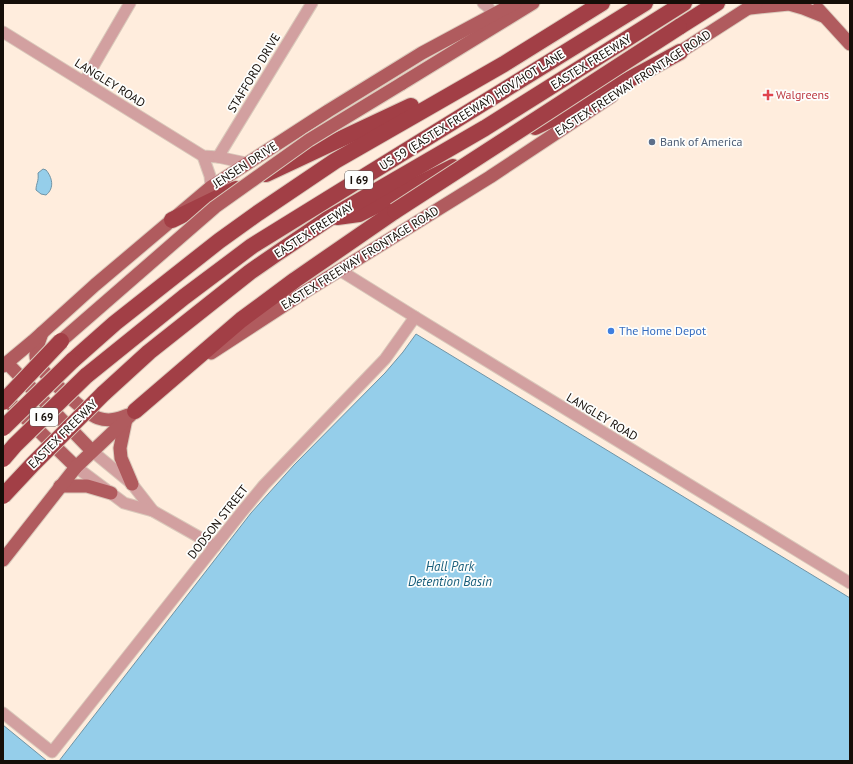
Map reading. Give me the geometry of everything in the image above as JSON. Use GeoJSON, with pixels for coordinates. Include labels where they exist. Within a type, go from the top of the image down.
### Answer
{"type":"FeatureCollection","features":[{"type":"Feature","properties":{"kind":"highway","name":"I 69"},"geometry":{"type":"LineString","coordinates":[[3,428],[72,360],[115,323],[258,212],[335,161],[504,64],[602,3]]}},
{"type":"Feature","properties":{"kind":"highway","name":"US 59 (EASTEX FREEWAY) HOV/HOT LANE"},"geometry":{"type":"LineString","coordinates":[[3,459],[16,444],[86,376],[184,297],[252,246],[645,3]]}},
{"type":"Feature","properties":{"kind":"highway","name":"EASTEX FREEWAY"},"geometry":{"type":"LineString","coordinates":[[3,496],[103,394],[149,352],[250,272],[328,219],[485,128],[684,3]]}},
{"type":"Feature","properties":{"kind":"highway"},"geometry":{"type":"LineString","coordinates":[[131,414],[241,320],[295,280],[395,211],[717,3]]}},
{"type":"Feature","properties":{"kind":"highway"},"geometry":{"type":"LineString","coordinates":[[328,219],[359,214],[591,100],[680,52]]}},
{"type":"Feature","properties":{"kind":"highway"},"geometry":{"type":"LineString","coordinates":[[172,220],[320,148],[504,64]]}},
{"type":"Feature","properties":{"kind":"highway"},"geometry":{"type":"LineString","coordinates":[[3,402],[61,341]]}},
{"type":"Feature","properties":{"kind":"main road","name":"JENSEN DRIVE"},"geometry":{"type":"LineString","coordinates":[[4,363],[42,333],[95,285],[211,187],[246,163],[422,53],[515,3]]}},
{"type":"Feature","properties":{"kind":"main road"},"geometry":{"type":"LineString","coordinates":[[3,391],[215,207],[309,140],[534,3]]}},
{"type":"Feature","properties":{"kind":"main road"},"geometry":{"type":"LineString","coordinates":[[813,3],[823,16],[850,44]]}},
{"type":"Feature","properties":{"kind":"main road"},"geometry":{"type":"LineString","coordinates":[[753,4],[789,4],[823,16]]}},
{"type":"Feature","properties":{"kind":"main road","name":"EASTEX FREEWAY FRONTAGE ROAD"},"geometry":{"type":"LineString","coordinates":[[3,560],[60,486],[92,451],[131,414],[215,350],[303,293],[341,271],[496,173],[753,4]]}},
{"type":"Feature","properties":{"kind":"main road"},"geometry":{"type":"LineString","coordinates":[[42,333],[36,354],[39,365],[53,381],[85,410],[97,418],[107,421],[131,414]]}},
{"type":"Feature","properties":{"kind":"main road"},"geometry":{"type":"LineString","coordinates":[[4,363],[92,451]]}},
{"type":"Feature","properties":{"kind":"main road"},"geometry":{"type":"LineString","coordinates":[[3,396],[76,467]]}},
{"type":"Feature","properties":{"kind":"main road"},"geometry":{"type":"LineString","coordinates":[[131,414],[120,448],[121,458],[132,484]]}},
{"type":"Feature","properties":{"kind":"main road"},"geometry":{"type":"LineString","coordinates":[[60,486],[87,486],[111,493]]}},
{"type":"Feature","properties":{"kind":"street"},"geometry":{"type":"LineString","coordinates":[[84,82],[130,3]]}},
{"type":"Feature","properties":{"kind":"street","name":"STAFFORD DRIVE"},"geometry":{"type":"LineString","coordinates":[[218,157],[312,3]]}},
{"type":"Feature","properties":{"kind":"street"},"geometry":{"type":"LineString","coordinates":[[483,3],[494,15]]}},
{"type":"Feature","properties":{"kind":"street","name":"LANGLEY ROAD"},"geometry":{"type":"LineString","coordinates":[[3,32],[203,156],[218,157],[246,163]]}},
{"type":"Feature","properties":{"kind":"street"},"geometry":{"type":"LineString","coordinates":[[203,156],[210,176],[211,187]]}},
{"type":"Feature","properties":{"kind":"street","name":"LANGLEY ROAD"},"geometry":{"type":"LineString","coordinates":[[341,271],[850,583]]}},
{"type":"Feature","properties":{"kind":"street","name":"DODSON STREET"},"geometry":{"type":"LineString","coordinates":[[3,713],[52,752],[264,485],[385,360],[415,317]]}},
{"type":"Feature","properties":{"kind":"street"},"geometry":{"type":"LineString","coordinates":[[92,451],[132,484],[153,511]]}},
{"type":"Feature","properties":{"kind":"street"},"geometry":{"type":"LineString","coordinates":[[76,467],[124,503],[153,511],[215,546]]}},
{"type":"Feature","properties":{"kind":"water"},"geometry":{"type":"Polygon","coordinates":[[[43,169],[46,170],[52,182],[51,189],[46,195],[41,194],[36,190],[38,173],[43,169]]]}},
{"type":"Feature","properties":{"kind":"water","name":"Hall Park Detention Basin"},"geometry":{"type":"Polygon","coordinates":[[[416,334],[850,598],[850,761],[59,761],[251,513],[294,465],[385,373],[416,334]]]}},
{"type":"Feature","properties":{"kind":"water"},"geometry":{"type":"Polygon","coordinates":[[[3,725],[47,761],[3,761],[3,725]]]}},
{"type":"Feature","properties":{"kind":"place","name":"Walgreens"},"geometry":{"type":"Point","coordinates":[768,95]}},
{"type":"Feature","properties":{"kind":"place","name":"Bank of America"},"geometry":{"type":"Point","coordinates":[652,142]}},
{"type":"Feature","properties":{"kind":"place","name":"The Home Depot"},"geometry":{"type":"Point","coordinates":[611,331]}}]}
